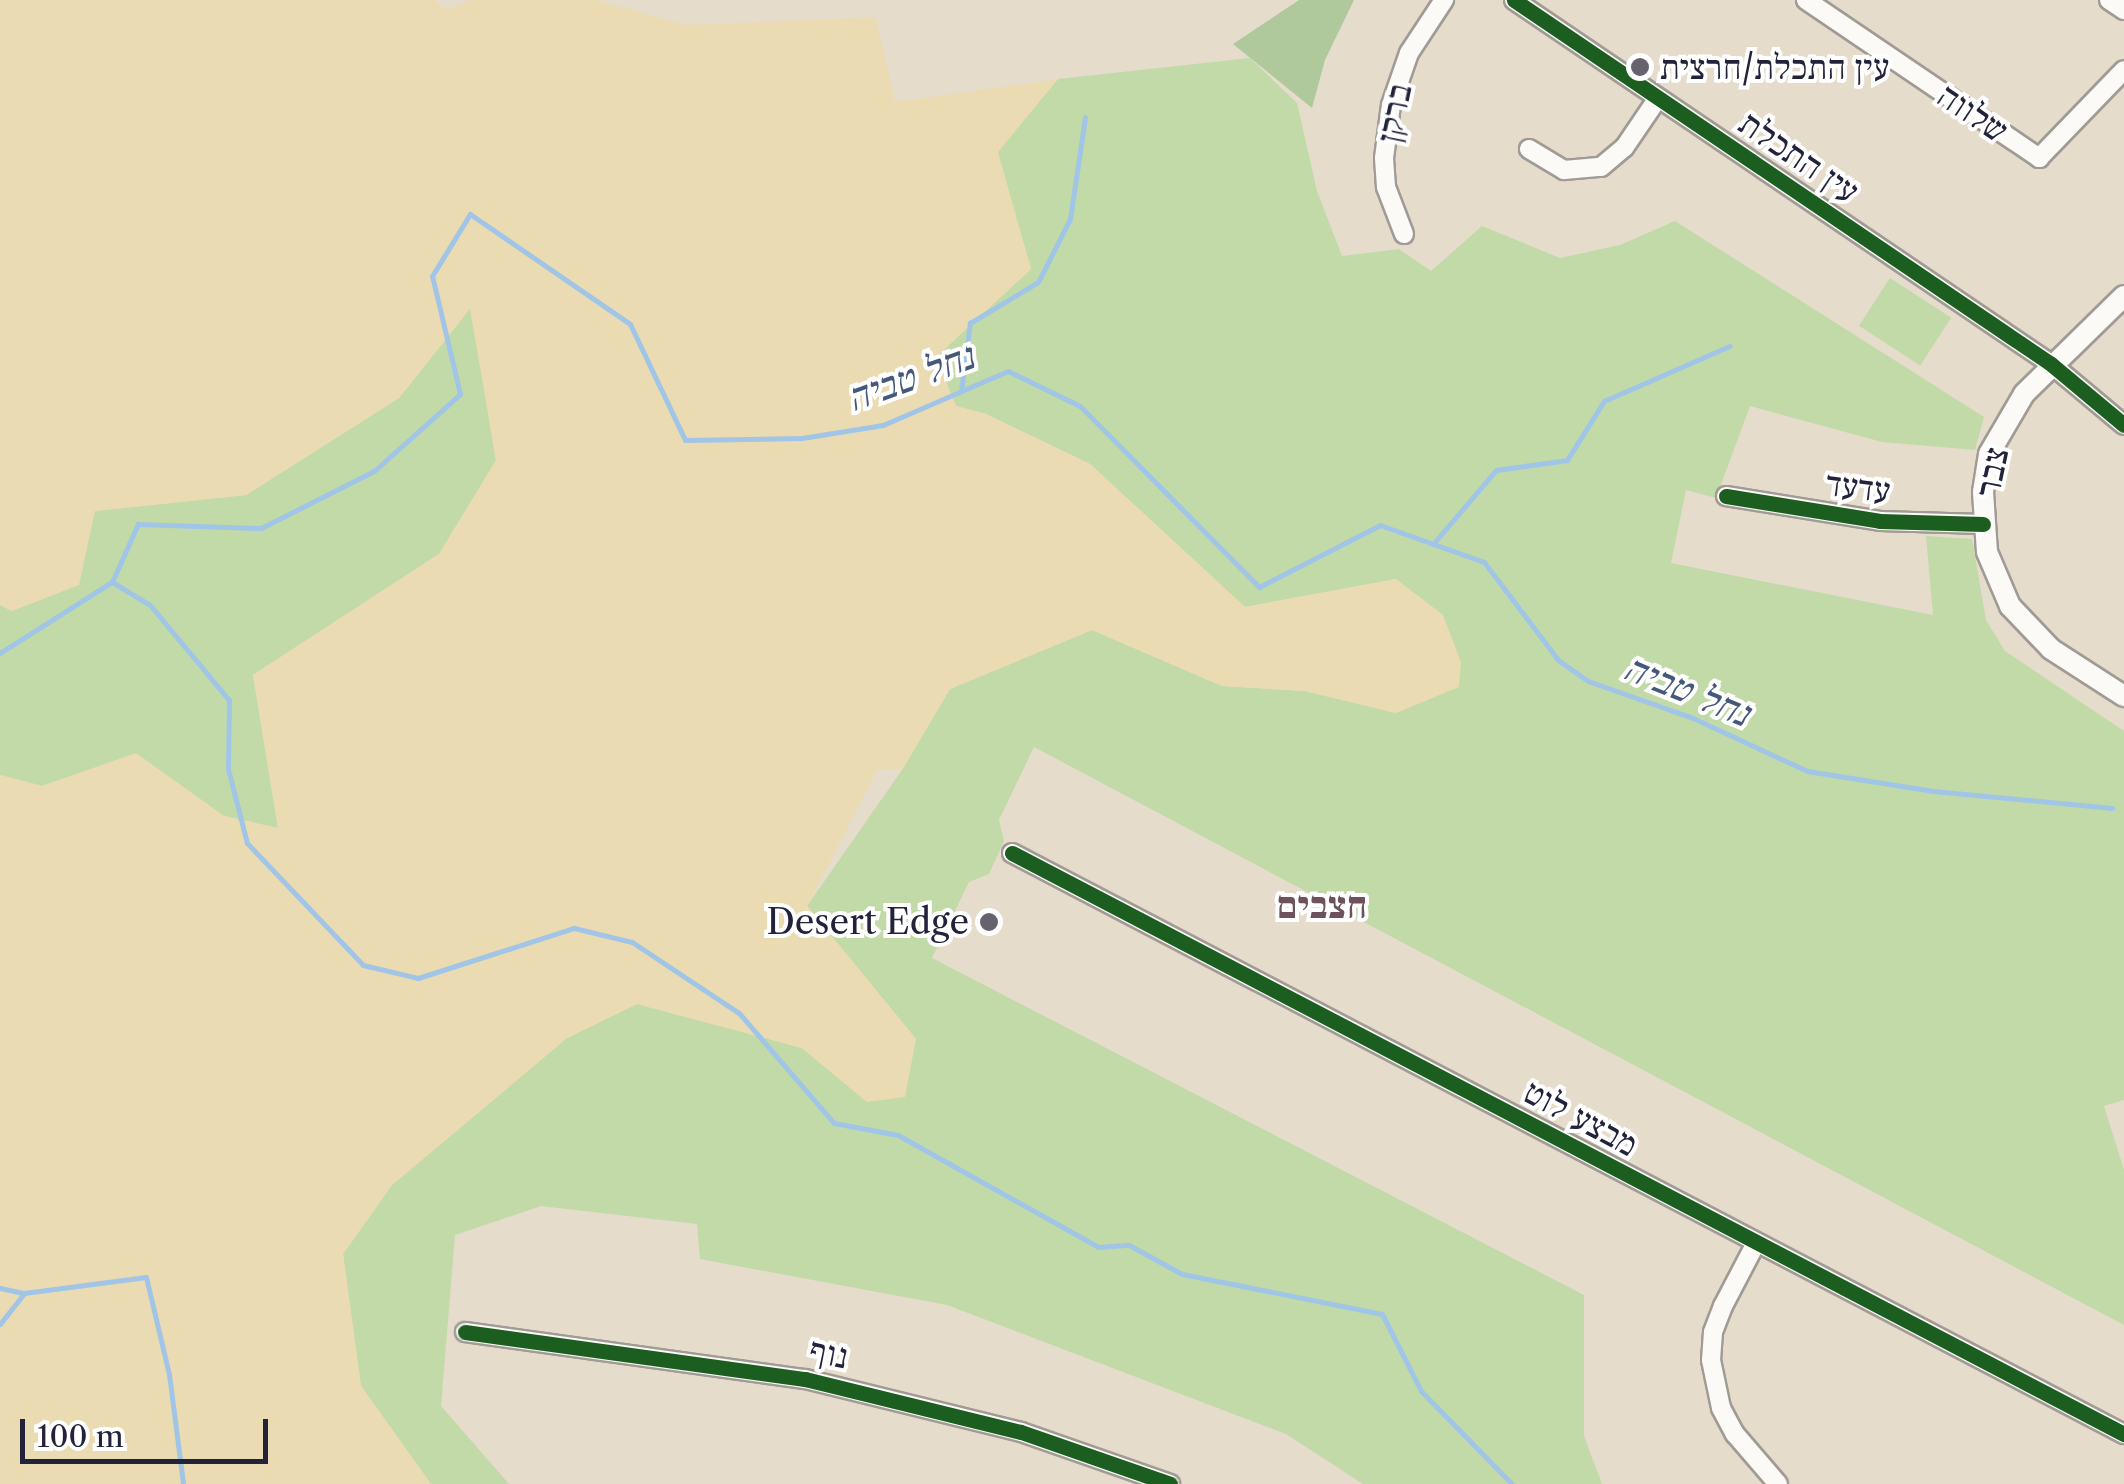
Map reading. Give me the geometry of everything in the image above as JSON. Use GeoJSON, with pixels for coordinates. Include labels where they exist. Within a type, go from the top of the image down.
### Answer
{"type":"FeatureCollection","features":[{"type":"Feature","properties":{"kind":"street","name":"ברקן"},"geometry":{"type":"LineString","coordinates":[[1404,234],[1386,186],[1384,158],[1391,105],[1409,53],[1444,0]]}},
{"type":"Feature","properties":{"kind":"street","name":"עין התכלת"},"geometry":{"type":"LineString","coordinates":[[1514,0],[2050,364],[2124,424]]}},
{"type":"Feature","properties":{"kind":"street","name":"שלווה"},"geometry":{"type":"LineString","coordinates":[[1806,0],[2040,158],[2124,70]]}},
{"type":"Feature","properties":{"kind":"street"},"geometry":{"type":"LineString","coordinates":[[2109,0],[2124,10]]}},
{"type":"Feature","properties":{"kind":"street"},"geometry":{"type":"LineString","coordinates":[[1529,148],[1564,170],[1601,167],[1624,148],[1658,98]]}},
{"type":"Feature","properties":{"kind":"street","name":"צבר"},"geometry":{"type":"LineString","coordinates":[[2124,296],[2050,364],[2004,423],[1989,454],[1983,524],[1996,582],[2028,629],[2124,696]]}},
{"type":"Feature","properties":{"kind":"street","name":"עדעד"},"geometry":{"type":"LineString","coordinates":[[1726,496],[1880,520],[1983,524]]}},
{"type":"Feature","properties":{"kind":"street","name":"מבצע לוט"},"geometry":{"type":"LineString","coordinates":[[1012,853],[2124,1434]]}},
{"type":"Feature","properties":{"kind":"street"},"geometry":{"type":"LineString","coordinates":[[1756,1244],[1723,1306],[1713,1332],[1710,1360],[1720,1408],[1734,1434],[1778,1484]]}},
{"type":"Feature","properties":{"kind":"street","name":"נוף"},"geometry":{"type":"LineString","coordinates":[[465,1332],[805,1378],[1020,1432],[1170,1484]]}},
{"type":"Feature","properties":{"kind":"green space"},"geometry":{"type":"Polygon","coordinates":[[[1299,0],[1354,0],[1325,60],[1312,108],[1233,44],[1299,0]]]}},
{"type":"Feature","properties":{"kind":"green space"},"geometry":{"type":"Polygon","coordinates":[[[1250,58],[1297,103],[1317,191],[1342,256],[1399,249],[1431,271],[1482,226],[1560,258],[1620,245],[1675,221],[1984,417],[1975,450],[1882,442],[1750,406],[1716,498],[1686,490],[1671,563],[1933,615],[1926,536],[1972,539],[1986,620],[2005,651],[2124,731],[2124,1100],[2104,1106],[2124,1170],[2124,1325],[1034,747],[999,820],[1004,841],[989,874],[969,882],[932,958],[1584,1295],[1584,1436],[1602,1484],[1363,1484],[1286,1434],[947,1305],[700,1259],[697,1224],[541,1206],[455,1235],[441,1406],[509,1484],[431,1484],[361,1386],[343,1254],[392,1185],[567,1038],[637,1004],[802,1048],[867,1102],[916,1039],[807,906],[902,770],[950,689],[1092,630],[1222,686],[1305,691],[1396,713],[1396,579],[1245,607],[1090,464],[986,414],[956,406],[936,357],[1031,269],[997,152],[1058,79],[1250,58]]]}},
{"type":"Feature","properties":{"kind":"green space"},"geometry":{"type":"Polygon","coordinates":[[[1890,278],[1951,318],[1920,366],[1859,326],[1890,278]]]}},
{"type":"Feature","properties":{"kind":"green space"},"geometry":{"type":"Polygon","coordinates":[[[471,307],[496,461],[439,554],[253,675],[278,828],[224,816],[136,754],[42,786],[0,775],[0,605],[12,611],[95,511],[246,495],[399,398],[471,307]]]}},
{"type":"Feature","properties":{"kind":"sand"},"geometry":{"type":"Polygon","coordinates":[[[0,0],[434,0],[447,10],[471,0],[596,0],[686,25],[876,17],[895,102],[1058,79],[998,152],[1031,269],[936,357],[956,406],[986,414],[1090,464],[1245,607],[1396,579],[1443,615],[1461,662],[1459,687],[1396,713],[1305,691],[1222,686],[1092,630],[950,689],[902,770],[877,770],[807,906],[916,1039],[905,1097],[867,1102],[802,1048],[637,1004],[567,1038],[392,1185],[343,1254],[361,1386],[431,1484],[0,1484],[0,775],[42,786],[136,753],[224,816],[278,828],[253,675],[439,554],[496,460],[470,309],[399,398],[246,495],[95,511],[79,585],[12,611],[0,605],[0,0]]]}},
{"type":"Feature","properties":{"kind":"waterway"},"geometry":{"type":"LineString","coordinates":[[961,391],[970,323],[1038,282],[1070,219],[1085,117]]}},
{"type":"Feature","properties":{"kind":"waterway","name":"נחל טביה"},"geometry":{"type":"LineString","coordinates":[[0,653],[112,582],[138,524],[261,528],[374,471],[460,394],[432,276],[470,214],[630,324],[685,440],[802,438],[883,425],[1008,371],[1080,406],[1259,587],[1380,525],[1484,562],[1558,660],[1588,681],[1693,718],[1807,771],[1933,791],[2112,808]]}},
{"type":"Feature","properties":{"kind":"waterway"},"geometry":{"type":"LineString","coordinates":[[1433,544],[1496,470],[1567,460],[1604,401],[1729,346]]}},
{"type":"Feature","properties":{"kind":"waterway"},"geometry":{"type":"LineString","coordinates":[[112,582],[150,605],[229,700],[228,769],[247,843],[363,965],[418,978],[574,928],[632,942],[739,1013],[834,1123],[898,1135],[1098,1247],[1129,1245],[1182,1274],[1382,1314],[1421,1391],[1512,1484]]}},
{"type":"Feature","properties":{"kind":"waterway"},"geometry":{"type":"LineString","coordinates":[[0,1288],[24,1293],[146,1277],[169,1374],[183,1484]]}},
{"type":"Feature","properties":{"kind":"waterway"},"geometry":{"type":"LineString","coordinates":[[0,1324],[23,1295]]}},
{"type":"Feature","properties":{"kind":"cycle path"},"geometry":{"type":"LineString","coordinates":[[1514,0],[2051,364],[2124,425]]}},
{"type":"Feature","properties":{"kind":"cycle path"},"geometry":{"type":"LineString","coordinates":[[1726,496],[1880,521],[1983,524]]}},
{"type":"Feature","properties":{"kind":"cycle path"},"geometry":{"type":"LineString","coordinates":[[1012,853],[2124,1434]]}},
{"type":"Feature","properties":{"kind":"cycle path"},"geometry":{"type":"LineString","coordinates":[[465,1332],[805,1379],[1021,1432],[1170,1484]]}},
{"type":"Feature","properties":{"kind":"place","name":"עין התכלת/חרצית"},"geometry":{"type":"Point","coordinates":[1640,67]}},
{"type":"Feature","properties":{"kind":"place","name":"Desert Edge"},"geometry":{"type":"Point","coordinates":[989,922]}},
{"type":"Feature","properties":{"kind":"district","name":"חצבים"},"geometry":{"type":"Point","coordinates":[1322,905]}}]}
